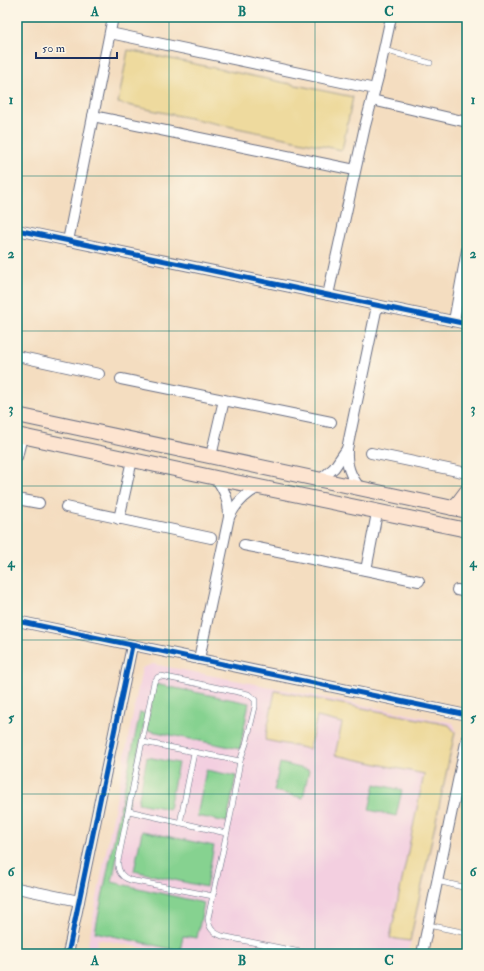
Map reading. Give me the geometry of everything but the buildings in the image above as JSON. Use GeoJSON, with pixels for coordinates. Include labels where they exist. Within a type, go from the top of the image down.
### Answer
{"type":"FeatureCollection","features":[{"type":"Feature","properties":{"kind":"main road"},"geometry":{"type":"LineString","coordinates":[[17,415],[467,511]]}},
{"type":"Feature","properties":{"kind":"main road"},"geometry":{"type":"LineString","coordinates":[[19,435],[36,433],[76,439],[81,435],[79,428]]}},
{"type":"Feature","properties":{"kind":"main road"},"geometry":{"type":"LineString","coordinates":[[19,435],[467,530]]}},
{"type":"Feature","properties":{"kind":"main road"},"geometry":{"type":"LineString","coordinates":[[452,508],[467,491]]}},
{"type":"Feature","properties":{"kind":"street"},"geometry":{"type":"LineString","coordinates":[[68,241],[114,17]]}},
{"type":"Feature","properties":{"kind":"street"},"geometry":{"type":"LineString","coordinates":[[328,295],[364,126],[375,89],[391,17]]}},
{"type":"Feature","properties":{"kind":"street"},"geometry":{"type":"LineString","coordinates":[[110,33],[375,89]]}},
{"type":"Feature","properties":{"kind":"street"},"geometry":{"type":"LineString","coordinates":[[372,100],[467,122]]}},
{"type":"Feature","properties":{"kind":"street"},"geometry":{"type":"LineString","coordinates":[[93,116],[355,170]]}},
{"type":"Feature","properties":{"kind":"street"},"geometry":{"type":"LineString","coordinates":[[17,230],[467,324]]}},
{"type":"Feature","properties":{"kind":"street"},"geometry":{"type":"LineString","coordinates":[[454,321],[467,250]]}},
{"type":"Feature","properties":{"kind":"street"},"geometry":{"type":"LineString","coordinates":[[360,488],[354,481],[347,463],[347,449],[377,306]]}},
{"type":"Feature","properties":{"kind":"street"},"geometry":{"type":"LineString","coordinates":[[17,356],[99,374]]}},
{"type":"Feature","properties":{"kind":"street"},"geometry":{"type":"LineString","coordinates":[[121,379],[331,422]]}},
{"type":"Feature","properties":{"kind":"street"},"geometry":{"type":"LineString","coordinates":[[211,456],[224,400]]}},
{"type":"Feature","properties":{"kind":"street"},"geometry":{"type":"LineString","coordinates":[[17,458],[19,435]]}},
{"type":"Feature","properties":{"kind":"street"},"geometry":{"type":"LineString","coordinates":[[320,480],[334,468],[347,449]]}},
{"type":"Feature","properties":{"kind":"street"},"geometry":{"type":"LineString","coordinates":[[371,453],[467,473]]}},
{"type":"Feature","properties":{"kind":"street"},"geometry":{"type":"LineString","coordinates":[[119,519],[132,460]]}},
{"type":"Feature","properties":{"kind":"street"},"geometry":{"type":"LineString","coordinates":[[199,659],[229,517],[229,506],[226,496],[216,478]]}},
{"type":"Feature","properties":{"kind":"street"},"geometry":{"type":"LineString","coordinates":[[229,517],[238,502],[259,486]]}},
{"type":"Feature","properties":{"kind":"street"},"geometry":{"type":"LineString","coordinates":[[17,499],[39,504]]}},
{"type":"Feature","properties":{"kind":"street"},"geometry":{"type":"LineString","coordinates":[[66,507],[211,538]]}},
{"type":"Feature","properties":{"kind":"street"},"geometry":{"type":"LineString","coordinates":[[366,570],[377,512]]}},
{"type":"Feature","properties":{"kind":"street"},"geometry":{"type":"LineString","coordinates":[[244,545],[419,581]]}},
{"type":"Feature","properties":{"kind":"street"},"geometry":{"type":"LineString","coordinates":[[17,621],[467,716]]}},
{"type":"Feature","properties":{"kind":"street"},"geometry":{"type":"LineString","coordinates":[[68,954],[132,646]]}},
{"type":"Feature","properties":{"kind":"street"},"geometry":{"type":"LineString","coordinates":[[422,954],[467,738]]}},
{"type":"Feature","properties":{"kind":"street"},"geometry":{"type":"LineString","coordinates":[[17,888],[79,902]]}},
{"type":"Feature","properties":{"kind":"lane"},"geometry":{"type":"LineString","coordinates":[[384,50],[430,63]]}},
{"type":"Feature","properties":{"kind":"lane"},"geometry":{"type":"LineString","coordinates":[[213,896],[130,880],[122,876],[118,871],[118,861],[154,682],[158,677],[165,676],[248,694],[255,700],[255,707],[246,744],[240,761],[226,833],[213,896],[208,918],[211,930],[216,933],[310,954]]}},
{"type":"Feature","properties":{"kind":"lane"},"geometry":{"type":"LineString","coordinates":[[143,742],[240,761]]}},
{"type":"Feature","properties":{"kind":"lane"},"geometry":{"type":"LineString","coordinates":[[180,823],[194,753]]}},
{"type":"Feature","properties":{"kind":"lane"},"geometry":{"type":"LineString","coordinates":[[129,811],[226,833]]}},
{"type":"Feature","properties":{"kind":"lane"},"geometry":{"type":"LineString","coordinates":[[437,881],[467,888]]}},
{"type":"Feature","properties":{"kind":"lane"},"geometry":{"type":"LineString","coordinates":[[428,925],[467,933]]}},
{"type":"Feature","properties":{"kind":"shaded area"},"geometry":{"type":"Polygon","coordinates":[[[153,664],[453,723],[456,730],[408,954],[174,954],[98,939],[94,953],[87,949],[142,668],[153,664]],[[140,712],[95,932],[180,951],[183,935],[112,882],[146,714],[140,712]]]}},
{"type":"Feature","properties":{"kind":"green space"},"geometry":{"type":"Polygon","coordinates":[[[155,684],[249,703],[240,749],[146,730],[155,684]]]}},
{"type":"Feature","properties":{"kind":"green space"},"geometry":{"type":"Polygon","coordinates":[[[140,712],[146,714],[112,882],[204,903],[197,938],[183,936],[180,951],[95,932],[140,712]]]}},
{"type":"Feature","properties":{"kind":"green space"},"geometry":{"type":"Polygon","coordinates":[[[147,757],[178,763],[169,809],[138,803],[147,757]]]}},
{"type":"Feature","properties":{"kind":"green space"},"geometry":{"type":"Polygon","coordinates":[[[280,763],[309,770],[303,798],[274,791],[280,763]]]}},
{"type":"Feature","properties":{"kind":"green space"},"geometry":{"type":"Polygon","coordinates":[[[206,770],[236,776],[227,822],[197,816],[206,770]]]}},
{"type":"Feature","properties":{"kind":"green space"},"geometry":{"type":"Polygon","coordinates":[[[375,784],[402,790],[396,816],[369,810],[375,784]]]}},
{"type":"Feature","properties":{"kind":"green space"},"geometry":{"type":"Polygon","coordinates":[[[142,831],[214,846],[206,887],[134,871],[142,831]]]}},
{"type":"Feature","properties":{"kind":"sand"},"geometry":{"type":"Polygon","coordinates":[[[128,50],[353,97],[342,150],[118,103],[128,50]]]}},
{"type":"Feature","properties":{"kind":"sand"},"geometry":{"type":"Polygon","coordinates":[[[275,691],[449,725],[455,732],[410,941],[390,938],[424,774],[335,755],[342,723],[317,717],[309,749],[265,740],[275,691]]]}},
{"type":"Feature","properties":{"kind":"cycle path"},"geometry":{"type":"LineString","coordinates":[[17,230],[467,324]]}},
{"type":"Feature","properties":{"kind":"cycle path"},"geometry":{"type":"LineString","coordinates":[[17,621],[467,715]]}},
{"type":"Feature","properties":{"kind":"cycle path"},"geometry":{"type":"LineString","coordinates":[[68,954],[132,646]]}}]}
